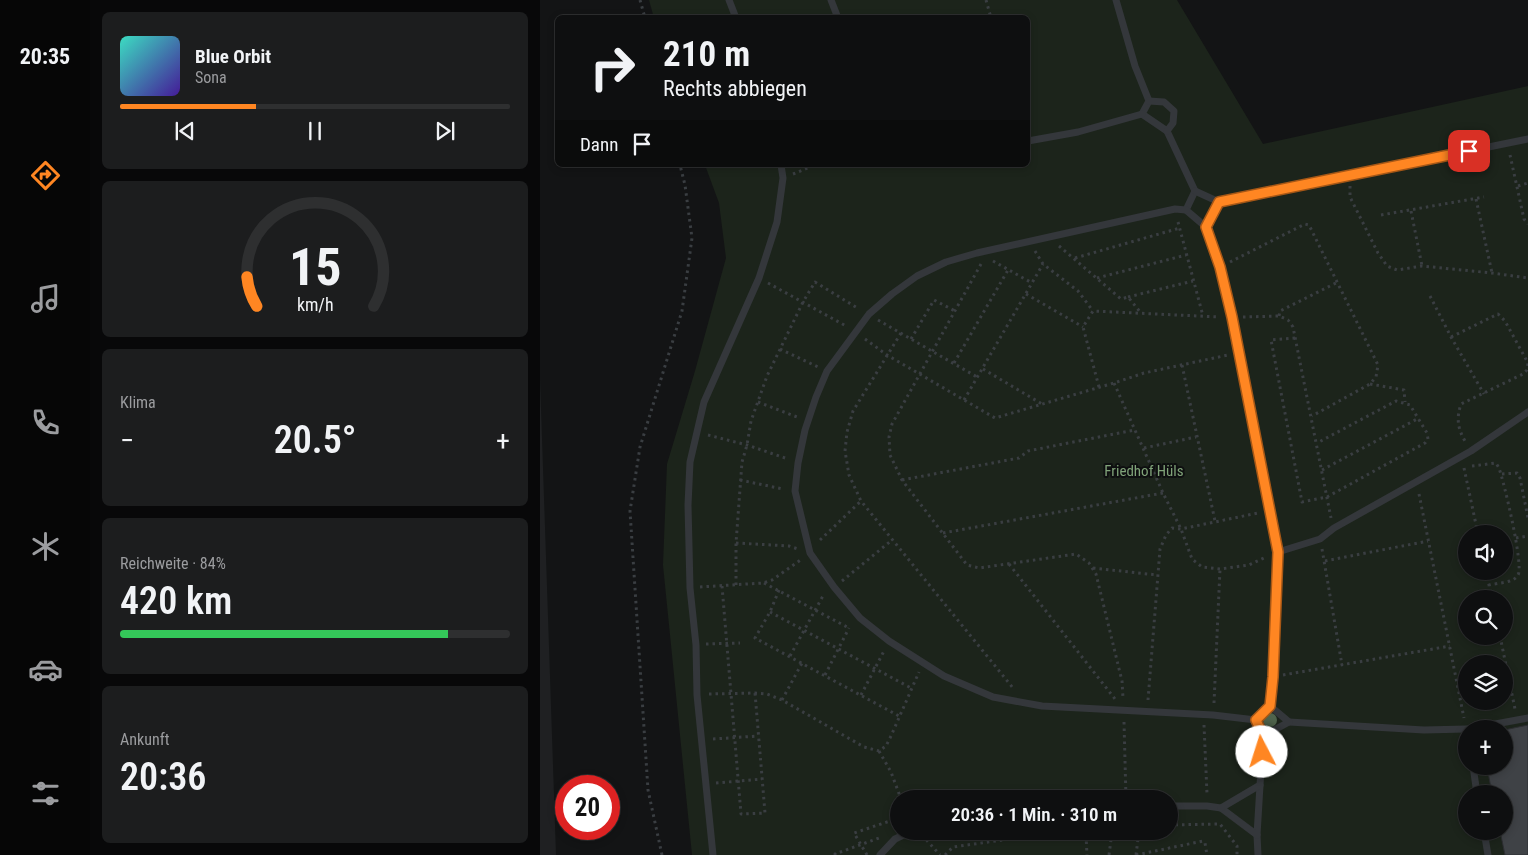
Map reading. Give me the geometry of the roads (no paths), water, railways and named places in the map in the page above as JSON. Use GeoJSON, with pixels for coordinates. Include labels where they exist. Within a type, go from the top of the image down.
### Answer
{"type":"FeatureCollection","features":[{"type":"Feature","properties":{"kind":"lane"},"geometry":{"type":"LineString","coordinates":[[729,0],[735,15]]}},
{"type":"Feature","properties":{"kind":"lane"},"geometry":{"type":"LineString","coordinates":[[831,0],[837,15]]}},
{"type":"Feature","properties":{"kind":"lane"},"geometry":{"type":"LineString","coordinates":[[1116,0],[1135,66],[1149,102]]}},
{"type":"Feature","properties":{"kind":"lane"},"geometry":{"type":"LineString","coordinates":[[1030,141],[1078,132],[1142,114],[1149,102]]}},
{"type":"Feature","properties":{"kind":"lane"},"geometry":{"type":"LineString","coordinates":[[1149,102],[1164,102],[1174,111],[1173,123],[1167,130]]}},
{"type":"Feature","properties":{"kind":"lane"},"geometry":{"type":"LineString","coordinates":[[1142,114],[1167,130],[1195,191],[1219,202],[1528,139]]}},
{"type":"Feature","properties":{"kind":"lane"},"geometry":{"type":"LineString","coordinates":[[714,855],[705,784],[697,694],[696,645],[690,588],[688,505],[690,462],[704,402],[759,278],[777,222],[783,178],[781,167]]}},
{"type":"Feature","properties":{"kind":"lane"},"geometry":{"type":"LineString","coordinates":[[1186,210],[1195,191]]}},
{"type":"Feature","properties":{"kind":"lane"},"geometry":{"type":"LineString","coordinates":[[1206,227],[1219,202]]}},
{"type":"Feature","properties":{"kind":"lane"},"geometry":{"type":"LineString","coordinates":[[1175,209],[1186,210],[1206,227],[1220,267],[1232,317],[1278,552],[1270,706],[1256,720],[1213,715],[1042,706],[993,697],[944,676],[889,641],[858,615],[832,585],[810,553],[795,491],[798,463],[816,396],[827,371],[868,314],[904,285],[946,262],[1175,209]]}},
{"type":"Feature","properties":{"kind":"lane"},"geometry":{"type":"LineString","coordinates":[[1278,552],[1320,539],[1334,528],[1471,450],[1528,412]]}},
{"type":"Feature","properties":{"kind":"lane"},"geometry":{"type":"LineString","coordinates":[[1270,706],[1289,722]]}},
{"type":"Feature","properties":{"kind":"lane"},"geometry":{"type":"LineString","coordinates":[[1513,721],[1528,718]]}},
{"type":"Feature","properties":{"kind":"lane"},"geometry":{"type":"LineString","coordinates":[[1256,720],[1263,736],[1257,835],[1258,855]]}},
{"type":"Feature","properties":{"kind":"lane"},"geometry":{"type":"LineString","coordinates":[[1263,736],[1289,722],[1424,730],[1458,730]]}},
{"type":"Feature","properties":{"kind":"lane"},"geometry":{"type":"LineString","coordinates":[[1221,808],[1260,785]]}},
{"type":"Feature","properties":{"kind":"lane"},"geometry":{"type":"LineString","coordinates":[[1178,806],[1221,808],[1257,835]]}},
{"type":"Feature","properties":{"kind":"lane"},"geometry":{"type":"LineString","coordinates":[[880,855],[894,840]]}},
{"type":"Feature","properties":{"kind":"lane"},"geometry":{"type":"LineString","coordinates":[[1486,840],[1488,855]]}},
{"type":"Feature","properties":{"kind":"park label","name":"Friedhof Hüls"},"geometry":{"type":"Point","coordinates":[1144,471]}}]}
